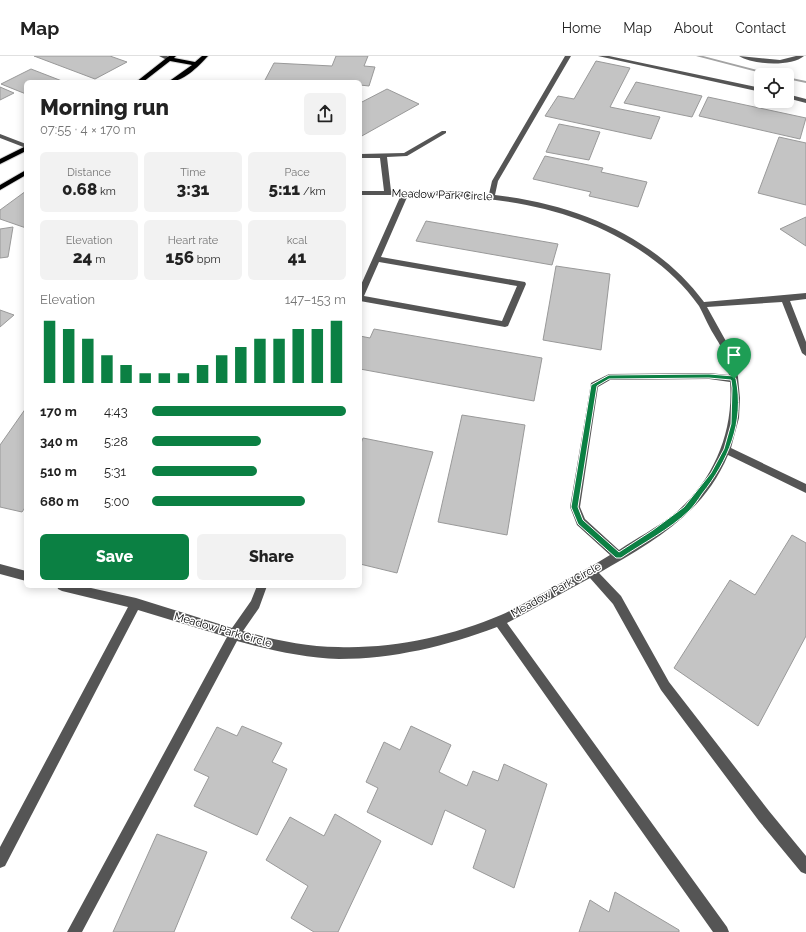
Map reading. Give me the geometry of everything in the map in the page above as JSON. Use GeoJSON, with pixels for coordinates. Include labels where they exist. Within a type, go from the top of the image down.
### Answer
{"type":"FeatureCollection","features":[{"type":"Feature","properties":{"kind":"main road"},"geometry":{"type":"LineString","coordinates":[[174,80],[205,56]]}},
{"type":"Feature","properties":{"kind":"main road"},"geometry":{"type":"LineString","coordinates":[[142,80],[171,57],[195,64]]}},
{"type":"Feature","properties":{"kind":"main road"},"geometry":{"type":"LineString","coordinates":[[0,162],[24,148]]}},
{"type":"Feature","properties":{"kind":"main road"},"geometry":{"type":"LineString","coordinates":[[0,188],[24,173]]}},
{"type":"Feature","properties":{"kind":"street"},"geometry":{"type":"LineString","coordinates":[[162,56],[171,57]]}},
{"type":"Feature","properties":{"kind":"street"},"geometry":{"type":"LineString","coordinates":[[492,195],[495,180],[568,56]]}},
{"type":"Feature","properties":{"kind":"street"},"geometry":{"type":"LineString","coordinates":[[601,56],[754,89]]}},
{"type":"Feature","properties":{"kind":"street"},"geometry":{"type":"LineString","coordinates":[[742,56],[779,63],[792,61],[801,56]]}},
{"type":"Feature","properties":{"kind":"street"},"geometry":{"type":"LineString","coordinates":[[794,98],[806,101]]}},
{"type":"Feature","properties":{"kind":"street"},"geometry":{"type":"LineString","coordinates":[[362,156],[405,155],[444,132]]}},
{"type":"Feature","properties":{"kind":"street"},"geometry":{"type":"LineString","coordinates":[[0,136],[24,146]]}},
{"type":"Feature","properties":{"kind":"street"},"geometry":{"type":"LineString","coordinates":[[383,156],[388,193]]}},
{"type":"Feature","properties":{"kind":"street","name":"Meadow Park Circle"},"geometry":{"type":"LineString","coordinates":[[71,588],[136,603],[234,635],[285,648],[338,653],[401,648],[462,634],[499,622],[592,573],[655,532],[686,509],[713,475],[727,450],[734,424],[735,388],[729,355],[702,305],[689,288],[667,267],[633,242],[600,224],[531,202],[492,195],[462,193],[362,193]]}},
{"type":"Feature","properties":{"kind":"street"},"geometry":{"type":"LineString","coordinates":[[362,292],[405,193]]}},
{"type":"Feature","properties":{"kind":"street"},"geometry":{"type":"LineString","coordinates":[[362,297],[505,324],[522,284],[376,259]]}},
{"type":"Feature","properties":{"kind":"street"},"geometry":{"type":"LineString","coordinates":[[702,305],[806,296]]}},
{"type":"Feature","properties":{"kind":"street"},"geometry":{"type":"LineString","coordinates":[[785,299],[803,339],[806,352]]}},
{"type":"Feature","properties":{"kind":"street"},"geometry":{"type":"LineString","coordinates":[[618,556],[580,522],[575,507],[594,385],[609,377],[709,376],[734,379]]}},
{"type":"Feature","properties":{"kind":"street"},"geometry":{"type":"LineString","coordinates":[[727,450],[806,489]]}},
{"type":"Feature","properties":{"kind":"street"},"geometry":{"type":"LineString","coordinates":[[0,569],[24,575]]}},
{"type":"Feature","properties":{"kind":"street"},"geometry":{"type":"LineString","coordinates":[[592,573],[617,600],[665,686],[764,816],[806,867]]}},
{"type":"Feature","properties":{"kind":"street"},"geometry":{"type":"LineString","coordinates":[[74,932],[234,635],[255,604],[261,588]]}},
{"type":"Feature","properties":{"kind":"street"},"geometry":{"type":"LineString","coordinates":[[0,861],[136,603]]}},
{"type":"Feature","properties":{"kind":"street"},"geometry":{"type":"LineString","coordinates":[[499,622],[722,932]]}},
{"type":"Feature","properties":{"kind":"building"},"geometry":{"type":"Polygon","coordinates":[[[34,56],[110,56],[127,62],[95,79],[34,56]]]}},
{"type":"Feature","properties":{"kind":"building"},"geometry":{"type":"Polygon","coordinates":[[[336,56],[368,56],[364,66],[375,67],[369,86],[362,85],[362,80],[265,80],[274,63],[332,66],[336,56]]]}},
{"type":"Feature","properties":{"kind":"building"},"geometry":{"type":"Polygon","coordinates":[[[596,61],[630,68],[610,107],[660,117],[651,139],[545,116],[558,96],[574,99],[596,61]]]}},
{"type":"Feature","properties":{"kind":"building"},"geometry":{"type":"Polygon","coordinates":[[[31,69],[59,80],[24,80],[24,93],[1,84],[31,69]]]}},
{"type":"Feature","properties":{"kind":"building"},"geometry":{"type":"Polygon","coordinates":[[[636,82],[702,96],[692,117],[624,103],[636,82]]]}},
{"type":"Feature","properties":{"kind":"building"},"geometry":{"type":"Polygon","coordinates":[[[0,87],[14,93],[0,100],[0,87]]]}},
{"type":"Feature","properties":{"kind":"building"},"geometry":{"type":"Polygon","coordinates":[[[387,89],[419,104],[362,136],[362,102],[387,89]]]}},
{"type":"Feature","properties":{"kind":"building"},"geometry":{"type":"Polygon","coordinates":[[[708,97],[806,118],[800,139],[699,116],[708,97]]]}},
{"type":"Feature","properties":{"kind":"building"},"geometry":{"type":"Polygon","coordinates":[[[559,124],[600,132],[589,160],[546,152],[559,124]]]}},
{"type":"Feature","properties":{"kind":"building"},"geometry":{"type":"Polygon","coordinates":[[[779,137],[806,143],[806,205],[758,193],[779,137]]]}},
{"type":"Feature","properties":{"kind":"building"},"geometry":{"type":"Polygon","coordinates":[[[545,156],[603,168],[601,172],[647,182],[638,207],[589,196],[591,192],[533,179],[545,156]]]}},
{"type":"Feature","properties":{"kind":"building"},"geometry":{"type":"Polygon","coordinates":[[[24,192],[24,227],[0,219],[0,210],[24,192]]]}},
{"type":"Feature","properties":{"kind":"building"},"geometry":{"type":"Polygon","coordinates":[[[806,217],[806,246],[780,229],[806,217]]]}},
{"type":"Feature","properties":{"kind":"building"},"geometry":{"type":"Polygon","coordinates":[[[426,221],[558,244],[552,265],[416,241],[426,221]]]}},
{"type":"Feature","properties":{"kind":"building"},"geometry":{"type":"Polygon","coordinates":[[[13,227],[8,257],[0,258],[0,229],[13,227]]]}},
{"type":"Feature","properties":{"kind":"building"},"geometry":{"type":"Polygon","coordinates":[[[556,266],[610,274],[601,350],[543,340],[556,266]]]}},
{"type":"Feature","properties":{"kind":"building"},"geometry":{"type":"Polygon","coordinates":[[[0,310],[14,315],[0,327],[0,310]]]}},
{"type":"Feature","properties":{"kind":"building"},"geometry":{"type":"Polygon","coordinates":[[[374,329],[542,358],[534,401],[362,369],[362,336],[370,338],[374,329]]]}},
{"type":"Feature","properties":{"kind":"building"},"geometry":{"type":"Polygon","coordinates":[[[24,411],[24,509],[22,512],[0,507],[0,445],[24,411]]]}},
{"type":"Feature","properties":{"kind":"building"},"geometry":{"type":"Polygon","coordinates":[[[462,415],[525,425],[507,535],[438,522],[462,415]]]}},
{"type":"Feature","properties":{"kind":"building"},"geometry":{"type":"Polygon","coordinates":[[[363,438],[433,452],[397,573],[362,564],[363,438]]]}},
{"type":"Feature","properties":{"kind":"building"},"geometry":{"type":"Polygon","coordinates":[[[792,535],[806,543],[806,636],[758,726],[674,668],[730,580],[755,595],[792,535]]]}},
{"type":"Feature","properties":{"kind":"building"},"geometry":{"type":"Polygon","coordinates":[[[242,726],[282,743],[272,762],[287,769],[257,835],[194,806],[209,777],[194,770],[217,727],[237,736],[242,726]]]}},
{"type":"Feature","properties":{"kind":"building"},"geometry":{"type":"Polygon","coordinates":[[[411,726],[451,745],[439,772],[467,786],[473,771],[498,781],[504,764],[547,784],[514,888],[473,868],[486,830],[445,810],[432,845],[367,812],[378,788],[366,782],[384,742],[400,750],[411,726]]]}},
{"type":"Feature","properties":{"kind":"building"},"geometry":{"type":"Polygon","coordinates":[[[335,814],[381,841],[338,932],[314,932],[291,918],[308,886],[266,860],[290,817],[324,836],[335,814]]]}},
{"type":"Feature","properties":{"kind":"building"},"geometry":{"type":"Polygon","coordinates":[[[157,834],[207,852],[174,932],[113,932],[157,834]]]}},
{"type":"Feature","properties":{"kind":"building"},"geometry":{"type":"Polygon","coordinates":[[[615,892],[679,930],[679,932],[579,932],[590,900],[609,912],[615,892]]]}},
{"type":"Feature","properties":{"kind":"waterway"},"geometry":{"type":"LineString","coordinates":[[698,56],[754,70]]}},
{"type":"Feature","properties":{"kind":"waterway"},"geometry":{"type":"LineString","coordinates":[[794,79],[806,82]]}},
{"type":"Feature","properties":{"kind":"route"},"geometry":{"type":"LineString","coordinates":[[709,376],[734,379],[734,424],[727,450],[713,475],[686,509],[655,532],[618,556],[580,522],[575,507],[594,385],[609,377],[709,376]]}}]}
